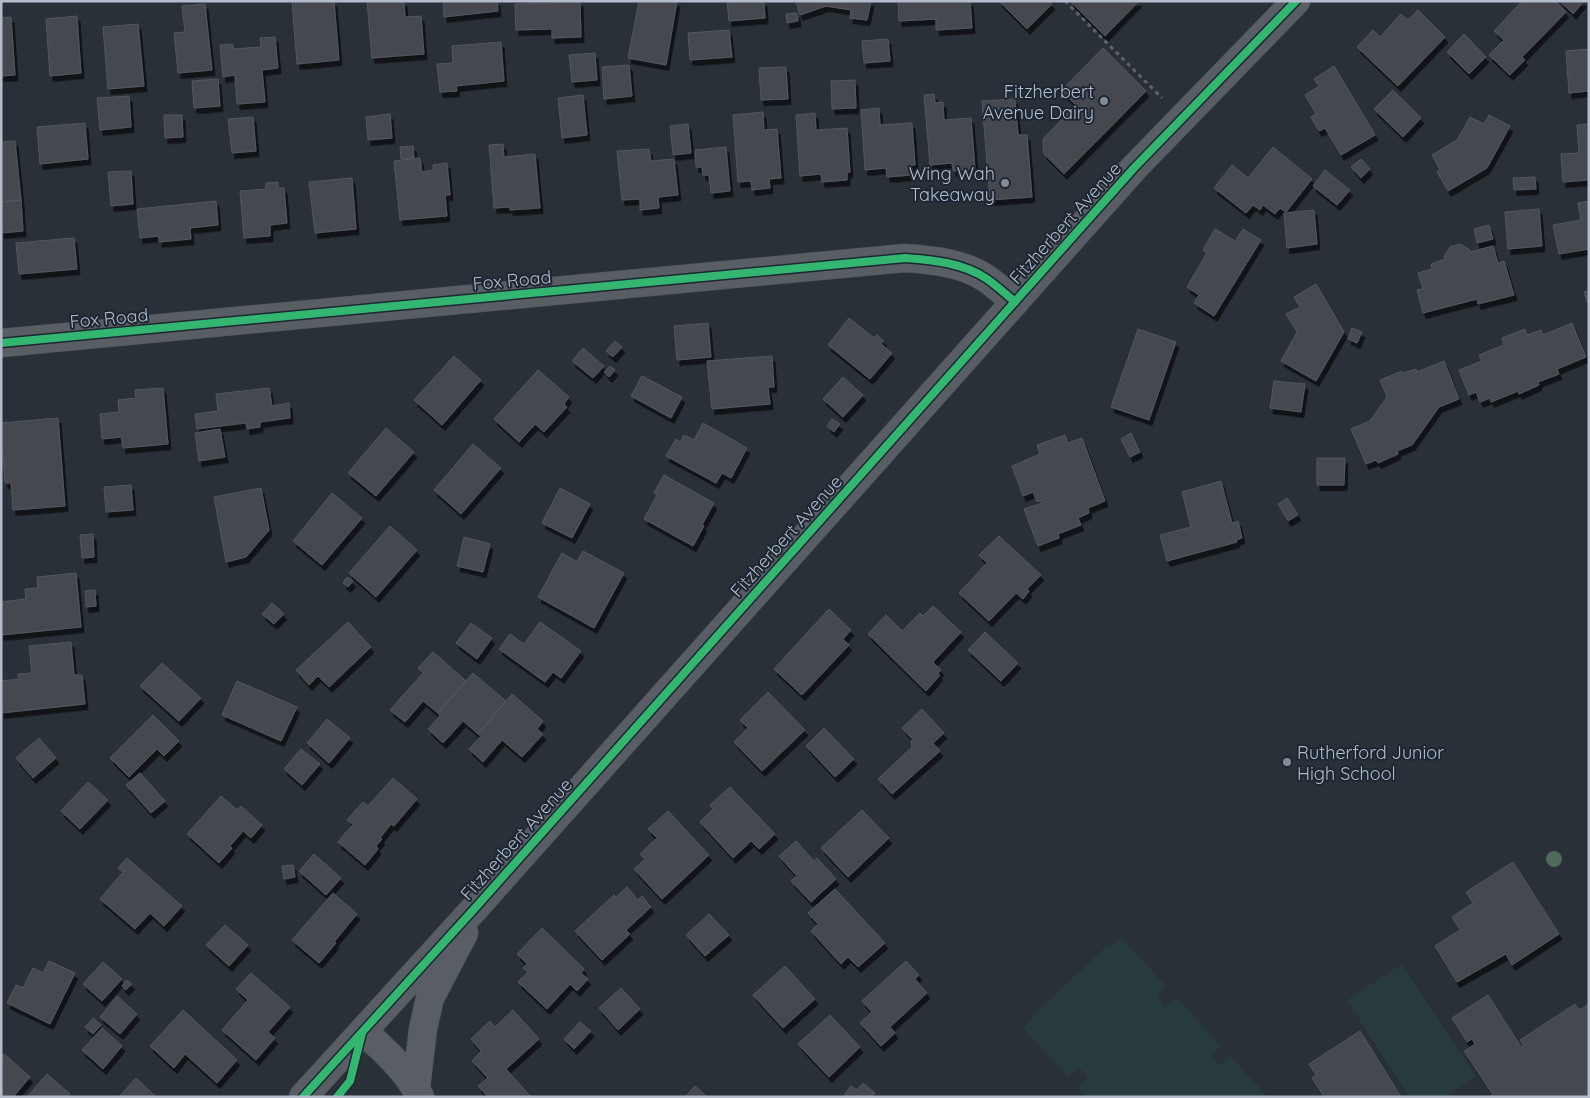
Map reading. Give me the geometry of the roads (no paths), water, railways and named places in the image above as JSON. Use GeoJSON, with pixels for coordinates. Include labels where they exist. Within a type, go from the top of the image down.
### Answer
{"type":"FeatureCollection","features":[{"type":"Feature","properties":{"kind":"main road","name":"Fitzherbert Avenue"},"geometry":{"type":"LineString","coordinates":[[303,1097],[476,907],[1134,168],[1296,1]]}},
{"type":"Feature","properties":{"kind":"main road","name":"Fox Road"},"geometry":{"type":"LineString","coordinates":[[1,343],[905,258],[937,260],[964,268],[986,278],[1015,302]]}},
{"type":"Feature","properties":{"kind":"main road","name":"Fitzherbert Avenue"},"geometry":{"type":"LineString","coordinates":[[418,1092],[423,1029],[430,998],[476,907]]}},
{"type":"Feature","properties":{"kind":"main road"},"geometry":{"type":"LineString","coordinates":[[363,1031],[390,1056],[418,1092]]}},
{"type":"Feature","properties":{"kind":"place","name":"Fitzherbert Avenue Dairy"},"geometry":{"type":"Point","coordinates":[1104,101]}},
{"type":"Feature","properties":{"kind":"place","name":"Wing Wah Takeaway"},"geometry":{"type":"Point","coordinates":[1005,183]}},
{"type":"Feature","properties":{"kind":"place","name":"Rutherford Junior High School"},"geometry":{"type":"Point","coordinates":[1287,762]}}]}
